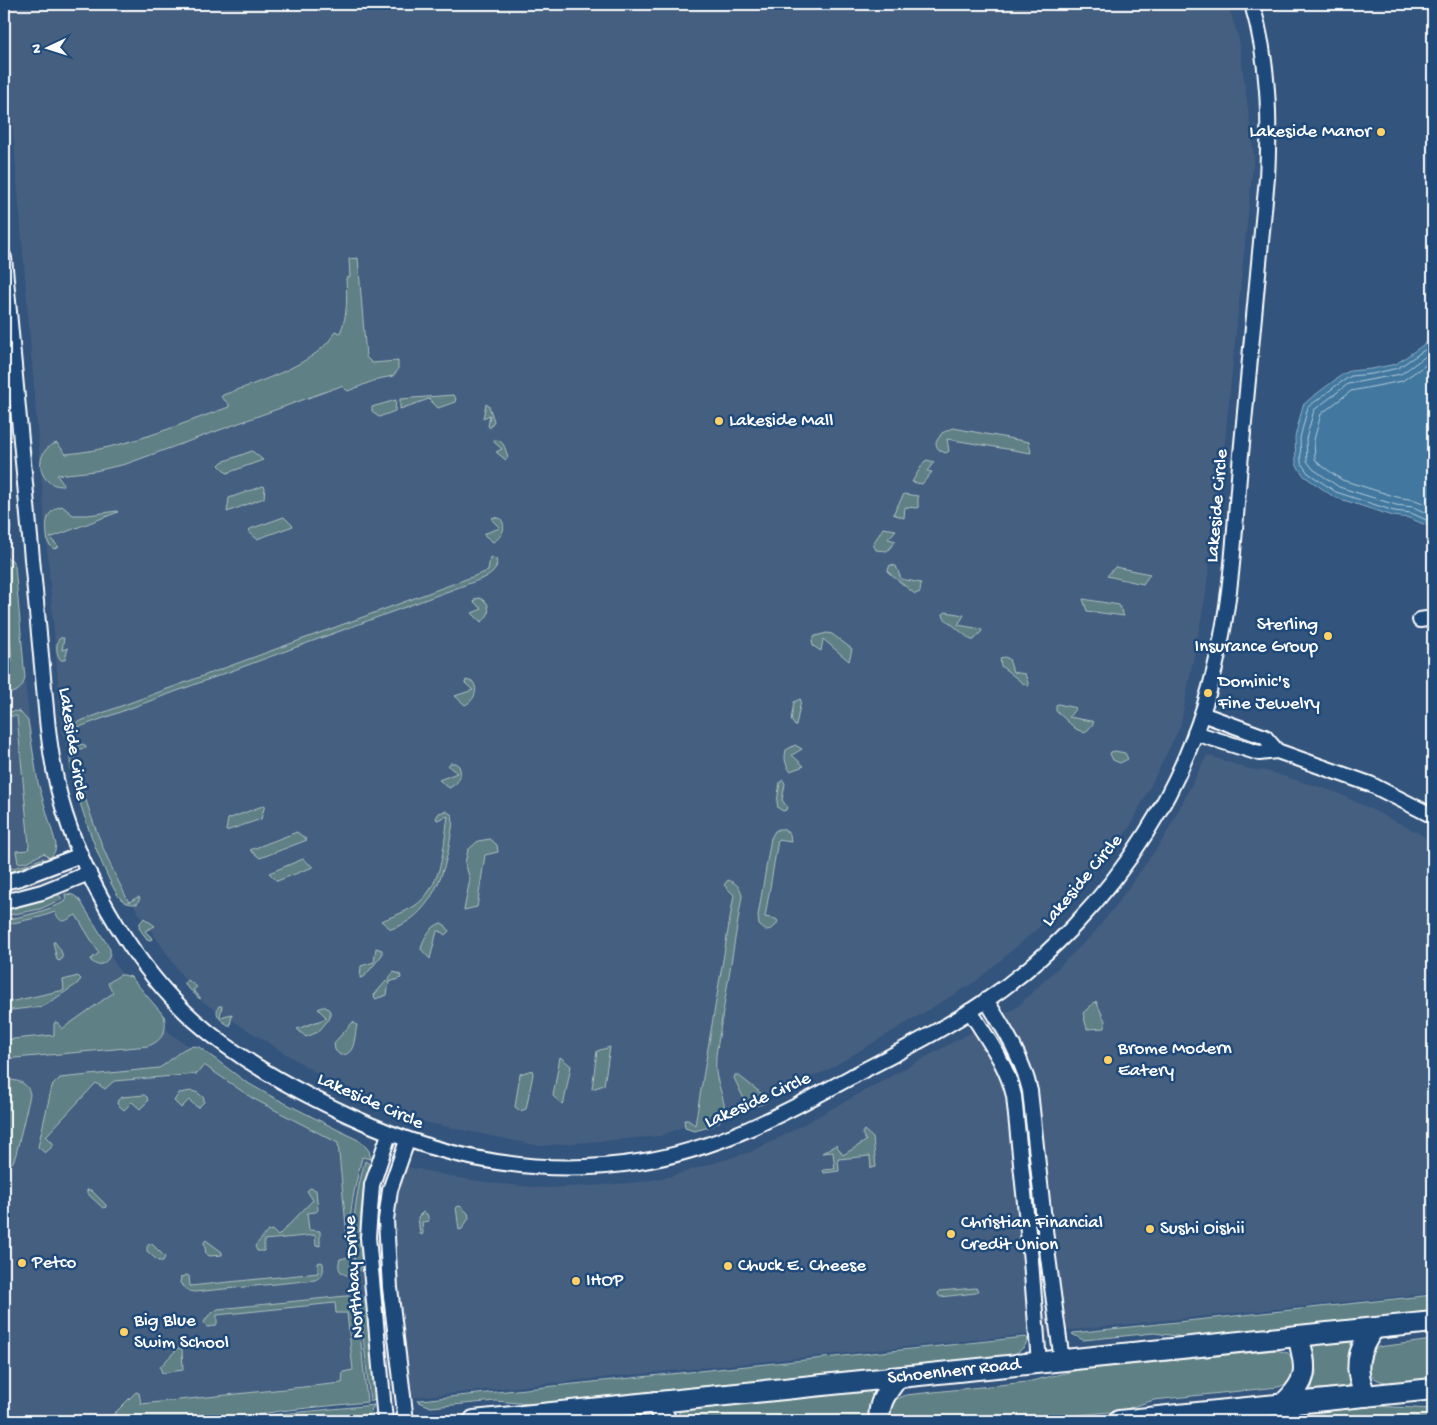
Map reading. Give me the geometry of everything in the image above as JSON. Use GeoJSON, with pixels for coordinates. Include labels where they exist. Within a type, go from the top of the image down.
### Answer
{"type":"FeatureCollection","features":[{"type":"Feature","properties":{"kind":"main road","name":"Schoenherr Road"},"geometry":{"type":"LineString","coordinates":[[474,1421],[1433,1322]]}},
{"type":"Feature","properties":{"kind":"main road"},"geometry":{"type":"LineString","coordinates":[[1366,1396],[1360,1381],[1358,1358],[1365,1340],[1374,1328]]}},
{"type":"Feature","properties":{"kind":"main road"},"geometry":{"type":"LineString","coordinates":[[1283,1404],[1294,1393],[1303,1377],[1304,1359],[1298,1336]]}},
{"type":"Feature","properties":{"kind":"main road"},"geometry":{"type":"LineString","coordinates":[[880,1421],[880,1404],[897,1378]]}},
{"type":"Feature","properties":{"kind":"main road"},"geometry":{"type":"LineString","coordinates":[[1119,1421],[1433,1389]]}},
{"type":"Feature","properties":{"kind":"main road"},"geometry":{"type":"LineString","coordinates":[[656,1402],[666,1421]]}},
{"type":"Feature","properties":{"kind":"street","name":"Lakeside Circle"},"geometry":{"type":"LineString","coordinates":[[4,258],[9,363],[53,765],[65,815],[81,855],[118,928],[134,952],[160,984],[193,1019],[258,1068],[331,1107],[389,1134],[407,1141],[478,1160],[536,1167],[596,1166],[641,1162],[718,1141],[753,1128],[888,1058],[970,1011],[1027,970],[1090,908],[1126,864],[1161,808],[1196,733],[1202,714],[1218,655],[1230,578],[1267,178],[1269,121],[1267,82],[1262,44],[1252,4]]}},
{"type":"Feature","properties":{"kind":"street"},"geometry":{"type":"LineString","coordinates":[[1202,714],[1265,738],[1278,751],[1370,784],[1433,816]]}},
{"type":"Feature","properties":{"kind":"street"},"geometry":{"type":"LineString","coordinates":[[1196,733],[1259,753],[1278,751]]}},
{"type":"Feature","properties":{"kind":"street"},"geometry":{"type":"LineString","coordinates":[[4,882],[20,878],[81,855]]}},
{"type":"Feature","properties":{"kind":"street"},"geometry":{"type":"LineString","coordinates":[[4,902],[42,892],[89,873]]}},
{"type":"Feature","properties":{"kind":"street"},"geometry":{"type":"LineString","coordinates":[[986,1000],[1017,1052],[1030,1091],[1048,1257],[1062,1361]]}},
{"type":"Feature","properties":{"kind":"street"},"geometry":{"type":"LineString","coordinates":[[970,1011],[1004,1066],[1014,1096],[1032,1268],[1039,1363]]}},
{"type":"Feature","properties":{"kind":"street","name":"Northbay Drive"},"geometry":{"type":"LineString","coordinates":[[384,1421],[368,1237],[372,1185],[389,1134]]}},
{"type":"Feature","properties":{"kind":"street","name":"Northbay Drive"},"geometry":{"type":"LineString","coordinates":[[406,1421],[390,1288],[386,1220],[390,1190],[407,1141]]}},
{"type":"Feature","properties":{"kind":"shaded area","name":"Lakeside Mall"},"geometry":{"type":"Polygon","coordinates":[[[4,4],[1228,4],[1239,40],[1254,155],[1224,450],[1205,599],[1180,727],[1130,827],[1071,900],[975,982],[826,1071],[660,1136],[540,1146],[424,1122],[334,1084],[198,999],[97,852],[62,731],[4,38],[4,4]]]}},
{"type":"Feature","properties":{"kind":"shaded area"},"geometry":{"type":"Polygon","coordinates":[[[4,490],[44,853],[123,976],[172,1035],[362,1157],[459,1178],[542,1188],[641,1182],[671,1176],[750,1152],[1017,1007],[1093,934],[1114,908],[1164,838],[1207,755],[1249,769],[1266,771],[1336,792],[1419,833],[1433,844],[1433,1293],[279,1411],[226,1421],[4,1421],[4,490]]]}},
{"type":"Feature","properties":{"kind":"green space"},"geometry":{"type":"Polygon","coordinates":[[[358,258],[366,357],[372,363],[398,361],[398,370],[393,376],[378,379],[348,391],[341,386],[126,464],[95,471],[57,475],[63,484],[62,486],[47,480],[41,467],[41,459],[49,447],[57,443],[66,454],[108,447],[169,429],[229,407],[229,404],[221,397],[223,395],[286,371],[317,353],[328,342],[335,331],[340,333],[346,313],[346,278],[350,277],[349,259],[358,258]]]}},
{"type":"Feature","properties":{"kind":"green space"},"geometry":{"type":"Polygon","coordinates":[[[453,395],[456,398],[455,402],[438,408],[429,399],[400,409],[400,399],[453,395]]]}},
{"type":"Feature","properties":{"kind":"green space"},"geometry":{"type":"Polygon","coordinates":[[[396,400],[395,411],[379,417],[372,411],[372,407],[396,400]]]}},
{"type":"Feature","properties":{"kind":"green space"},"geometry":{"type":"Polygon","coordinates":[[[486,404],[489,406],[494,421],[490,428],[488,426],[490,415],[483,418],[486,404]]]}},
{"type":"Feature","properties":{"kind":"green space"},"geometry":{"type":"Polygon","coordinates":[[[953,428],[1029,442],[1031,453],[947,439],[949,451],[946,453],[939,449],[936,442],[942,433],[953,428]]]}},
{"type":"Feature","properties":{"kind":"green space"},"geometry":{"type":"Polygon","coordinates":[[[494,440],[500,441],[504,445],[508,457],[506,460],[496,452],[502,449],[494,440]]]}},
{"type":"Feature","properties":{"kind":"green space"},"geometry":{"type":"Polygon","coordinates":[[[252,451],[263,460],[227,473],[219,465],[222,462],[252,451]]]}},
{"type":"Feature","properties":{"kind":"green space"},"geometry":{"type":"Polygon","coordinates":[[[927,460],[934,462],[927,471],[932,472],[922,484],[912,482],[924,462],[927,460]]]}},
{"type":"Feature","properties":{"kind":"green space"},"geometry":{"type":"Polygon","coordinates":[[[263,486],[265,487],[264,498],[227,512],[229,498],[263,486]]]}},
{"type":"Feature","properties":{"kind":"green space"},"geometry":{"type":"Polygon","coordinates":[[[904,494],[918,496],[918,508],[905,507],[904,518],[893,514],[904,494]]]}},
{"type":"Feature","properties":{"kind":"green space"},"geometry":{"type":"Polygon","coordinates":[[[62,506],[73,515],[118,512],[50,538],[59,547],[54,549],[48,543],[47,520],[56,508],[62,506]]]}},
{"type":"Feature","properties":{"kind":"green space"},"geometry":{"type":"Polygon","coordinates":[[[284,517],[293,526],[257,539],[249,532],[250,529],[284,517]]]}},
{"type":"Feature","properties":{"kind":"green space"},"geometry":{"type":"Polygon","coordinates":[[[493,517],[501,519],[504,526],[499,538],[493,542],[483,534],[500,528],[492,520],[493,517]]]}},
{"type":"Feature","properties":{"kind":"green space"},"geometry":{"type":"Polygon","coordinates":[[[4,519],[11,528],[10,533],[4,537],[4,519]]]}},
{"type":"Feature","properties":{"kind":"green space"},"geometry":{"type":"Polygon","coordinates":[[[883,528],[896,530],[888,539],[896,541],[887,551],[876,550],[873,544],[883,528]]]}},
{"type":"Feature","properties":{"kind":"green space"},"geometry":{"type":"Polygon","coordinates":[[[4,557],[12,560],[15,566],[25,678],[18,690],[13,693],[5,693],[4,689],[4,662],[12,661],[4,557]]]}},
{"type":"Feature","properties":{"kind":"green space"},"geometry":{"type":"Polygon","coordinates":[[[490,557],[496,559],[497,565],[490,575],[484,578],[82,726],[70,727],[64,720],[65,716],[72,712],[71,724],[75,723],[488,571],[490,557]]]}},
{"type":"Feature","properties":{"kind":"green space"},"geometry":{"type":"Polygon","coordinates":[[[890,565],[896,566],[901,579],[921,583],[920,592],[915,594],[889,573],[890,565]]]}},
{"type":"Feature","properties":{"kind":"green space"},"geometry":{"type":"Polygon","coordinates":[[[1115,567],[1150,574],[1143,584],[1107,576],[1115,567]]]}},
{"type":"Feature","properties":{"kind":"green space"},"geometry":{"type":"Polygon","coordinates":[[[480,598],[487,603],[488,609],[487,616],[481,622],[472,613],[482,609],[474,602],[475,599],[480,598]]]}},
{"type":"Feature","properties":{"kind":"green space"},"geometry":{"type":"Polygon","coordinates":[[[1083,599],[1119,605],[1124,616],[1087,611],[1083,599]]]}},
{"type":"Feature","properties":{"kind":"green space"},"geometry":{"type":"Polygon","coordinates":[[[946,612],[964,615],[958,625],[981,629],[982,631],[974,640],[971,640],[944,618],[943,614],[946,612]]]}},
{"type":"Feature","properties":{"kind":"green space"},"geometry":{"type":"Polygon","coordinates":[[[827,633],[832,634],[852,649],[849,661],[823,639],[821,651],[813,646],[812,640],[815,636],[827,633]]]}},
{"type":"Feature","properties":{"kind":"green space"},"geometry":{"type":"Polygon","coordinates":[[[60,638],[64,638],[62,650],[68,648],[65,660],[59,658],[57,652],[57,643],[60,638]]]}},
{"type":"Feature","properties":{"kind":"green space"},"geometry":{"type":"Polygon","coordinates":[[[1005,657],[1009,659],[1013,672],[1025,674],[1029,686],[1001,666],[1000,658],[1005,657]]]}},
{"type":"Feature","properties":{"kind":"green space"},"geometry":{"type":"Polygon","coordinates":[[[466,680],[473,682],[476,688],[475,695],[465,705],[455,696],[473,690],[465,683],[466,680]]]}},
{"type":"Feature","properties":{"kind":"green space"},"geometry":{"type":"Polygon","coordinates":[[[800,699],[795,726],[791,720],[794,702],[800,699]]]}},
{"type":"Feature","properties":{"kind":"green space"},"geometry":{"type":"Polygon","coordinates":[[[1056,705],[1076,708],[1069,717],[1091,721],[1094,722],[1093,724],[1085,733],[1076,729],[1056,711],[1056,705]]]}},
{"type":"Feature","properties":{"kind":"green space"},"geometry":{"type":"Polygon","coordinates":[[[19,711],[28,721],[38,783],[56,844],[55,851],[50,859],[44,853],[26,862],[18,863],[16,851],[28,850],[29,845],[17,716],[7,716],[5,714],[6,712],[19,711]]]}},
{"type":"Feature","properties":{"kind":"green space"},"geometry":{"type":"Polygon","coordinates":[[[81,744],[85,745],[86,748],[74,750],[75,758],[90,814],[120,885],[129,902],[138,897],[140,898],[137,904],[131,904],[122,900],[115,891],[98,855],[75,786],[71,768],[70,757],[72,750],[81,744]]]}},
{"type":"Feature","properties":{"kind":"green space"},"geometry":{"type":"Polygon","coordinates":[[[795,745],[802,749],[792,755],[804,766],[790,771],[785,761],[785,753],[786,750],[795,745]]]}},
{"type":"Feature","properties":{"kind":"green space"},"geometry":{"type":"Polygon","coordinates":[[[1115,751],[1125,753],[1128,759],[1120,763],[1113,760],[1110,754],[1115,751]]]}},
{"type":"Feature","properties":{"kind":"green space"},"geometry":{"type":"Polygon","coordinates":[[[450,763],[455,763],[459,766],[460,776],[457,782],[449,788],[439,780],[457,773],[448,766],[450,763]]]}},
{"type":"Feature","properties":{"kind":"green space"},"geometry":{"type":"Polygon","coordinates":[[[783,780],[785,784],[782,800],[787,807],[783,811],[778,808],[777,802],[780,782],[783,780]]]}},
{"type":"Feature","properties":{"kind":"green space"},"geometry":{"type":"Polygon","coordinates":[[[265,805],[261,819],[226,831],[228,819],[265,805]]]}},
{"type":"Feature","properties":{"kind":"green space"},"geometry":{"type":"Polygon","coordinates":[[[446,811],[452,815],[453,825],[444,868],[439,882],[425,906],[415,916],[404,924],[391,929],[381,921],[413,907],[423,899],[436,878],[443,854],[448,816],[437,820],[436,818],[439,813],[446,811]]]}},
{"type":"Feature","properties":{"kind":"green space"},"geometry":{"type":"Polygon","coordinates":[[[783,829],[790,834],[791,842],[778,840],[765,917],[778,921],[773,928],[765,930],[759,925],[758,916],[771,838],[775,831],[783,829]]]}},
{"type":"Feature","properties":{"kind":"green space"},"geometry":{"type":"Polygon","coordinates":[[[297,832],[307,840],[260,858],[250,850],[297,832]]]}},
{"type":"Feature","properties":{"kind":"green space"},"geometry":{"type":"Polygon","coordinates":[[[490,839],[497,845],[498,852],[485,855],[477,907],[464,910],[470,879],[465,863],[468,850],[478,841],[490,839]]]}},
{"type":"Feature","properties":{"kind":"green space"},"geometry":{"type":"Polygon","coordinates":[[[43,858],[45,863],[4,876],[4,870],[43,858]]]}},
{"type":"Feature","properties":{"kind":"green space"},"geometry":{"type":"Polygon","coordinates":[[[303,859],[313,867],[277,881],[269,873],[303,859]]]}},
{"type":"Feature","properties":{"kind":"green space"},"geometry":{"type":"Polygon","coordinates":[[[728,880],[738,886],[742,896],[716,1055],[716,1075],[723,1099],[724,1114],[722,1119],[716,1124],[694,1131],[685,1128],[684,1120],[688,1120],[695,1125],[734,895],[724,885],[728,880]]]}},
{"type":"Feature","properties":{"kind":"green space"},"geometry":{"type":"Polygon","coordinates":[[[65,894],[73,895],[79,899],[110,949],[109,958],[105,962],[97,965],[91,961],[99,953],[76,915],[62,921],[55,912],[4,925],[4,920],[36,913],[66,901],[65,894]]]}},
{"type":"Feature","properties":{"kind":"green space"},"geometry":{"type":"Polygon","coordinates":[[[57,895],[62,899],[40,909],[4,916],[4,910],[57,895]]]}},
{"type":"Feature","properties":{"kind":"green space"},"geometry":{"type":"Polygon","coordinates":[[[144,918],[155,926],[145,931],[152,938],[151,940],[147,939],[139,928],[144,918]]]}},
{"type":"Feature","properties":{"kind":"green space"},"geometry":{"type":"Polygon","coordinates":[[[441,923],[449,931],[445,935],[437,931],[430,959],[421,949],[422,945],[431,930],[441,923]]]}},
{"type":"Feature","properties":{"kind":"green space"},"geometry":{"type":"Polygon","coordinates":[[[53,942],[61,951],[62,959],[60,961],[57,960],[53,942]]]}},
{"type":"Feature","properties":{"kind":"green space"},"geometry":{"type":"Polygon","coordinates":[[[376,948],[382,950],[382,955],[364,977],[360,978],[361,966],[374,962],[376,948]]]}},
{"type":"Feature","properties":{"kind":"green space"},"geometry":{"type":"Polygon","coordinates":[[[394,972],[400,974],[401,978],[389,982],[387,995],[375,999],[374,995],[394,972]]]}},
{"type":"Feature","properties":{"kind":"green space"},"geometry":{"type":"Polygon","coordinates":[[[120,975],[131,977],[164,1016],[165,1026],[163,1034],[153,1044],[4,1059],[4,1040],[54,1035],[55,1022],[62,1029],[113,993],[108,983],[120,975]]]}},
{"type":"Feature","properties":{"kind":"green space"},"geometry":{"type":"Polygon","coordinates":[[[78,976],[81,979],[77,984],[44,1006],[4,1011],[4,997],[5,1003],[64,990],[63,980],[78,976]]]}},
{"type":"Feature","properties":{"kind":"green space"},"geometry":{"type":"Polygon","coordinates":[[[188,980],[197,987],[193,990],[200,999],[185,985],[185,982],[188,980]]]}},
{"type":"Feature","properties":{"kind":"green space"},"geometry":{"type":"Polygon","coordinates":[[[1096,1001],[1105,1021],[1105,1028],[1087,1029],[1083,1013],[1096,1001]]]}},
{"type":"Feature","properties":{"kind":"green space"},"geometry":{"type":"Polygon","coordinates":[[[219,1006],[222,1006],[220,1017],[232,1014],[230,1026],[221,1020],[218,1015],[217,1009],[219,1006]]]}},
{"type":"Feature","properties":{"kind":"green space"},"geometry":{"type":"Polygon","coordinates":[[[326,1007],[330,1011],[330,1018],[318,1032],[306,1037],[297,1029],[327,1018],[318,1009],[326,1007]]]}},
{"type":"Feature","properties":{"kind":"green space"},"geometry":{"type":"Polygon","coordinates":[[[353,1022],[357,1025],[352,1049],[340,1055],[335,1050],[334,1043],[353,1022]]]}},
{"type":"Feature","properties":{"kind":"green space"},"geometry":{"type":"Polygon","coordinates":[[[194,1046],[199,1047],[246,1082],[362,1142],[369,1151],[371,1159],[362,1157],[354,1190],[350,1237],[354,1275],[343,1274],[339,1266],[340,1259],[349,1257],[338,1143],[252,1098],[204,1065],[197,1074],[114,1081],[105,1089],[96,1083],[46,1136],[53,1143],[53,1146],[45,1153],[38,1147],[52,1086],[60,1078],[159,1068],[184,1049],[194,1046]]]}},
{"type":"Feature","properties":{"kind":"green space"},"geometry":{"type":"Polygon","coordinates":[[[610,1047],[604,1085],[592,1089],[597,1051],[610,1047]]]}},
{"type":"Feature","properties":{"kind":"green space"},"geometry":{"type":"Polygon","coordinates":[[[560,1057],[571,1066],[562,1104],[553,1096],[560,1057]]]}},
{"type":"Feature","properties":{"kind":"green space"},"geometry":{"type":"Polygon","coordinates":[[[532,1070],[533,1074],[526,1109],[520,1111],[515,1107],[520,1074],[532,1070]]]}},
{"type":"Feature","properties":{"kind":"green space"},"geometry":{"type":"Polygon","coordinates":[[[735,1075],[738,1075],[766,1097],[767,1102],[756,1106],[745,1101],[734,1078],[735,1075]]]}},
{"type":"Feature","properties":{"kind":"green space"},"geometry":{"type":"Polygon","coordinates":[[[4,1080],[21,1082],[27,1087],[30,1095],[16,1154],[13,1162],[9,1165],[4,1161],[4,1080]]]}},
{"type":"Feature","properties":{"kind":"green space"},"geometry":{"type":"Polygon","coordinates":[[[192,1091],[204,1098],[204,1102],[199,1107],[189,1100],[181,1108],[174,1101],[179,1093],[192,1091]]]}},
{"type":"Feature","properties":{"kind":"green space"},"geometry":{"type":"Polygon","coordinates":[[[144,1095],[148,1101],[140,1109],[132,1102],[124,1110],[117,1104],[118,1100],[122,1097],[144,1095]]]}},
{"type":"Feature","properties":{"kind":"green space"},"geometry":{"type":"Polygon","coordinates":[[[864,1130],[873,1138],[876,1167],[871,1168],[870,1156],[838,1159],[839,1171],[824,1173],[823,1170],[835,1169],[833,1152],[822,1153],[836,1145],[843,1155],[866,1141],[862,1133],[864,1130]]]}},
{"type":"Feature","properties":{"kind":"green space"},"geometry":{"type":"Polygon","coordinates":[[[365,1161],[371,1165],[362,1207],[360,1228],[362,1263],[357,1275],[353,1246],[354,1217],[365,1161]]]}},
{"type":"Feature","properties":{"kind":"green space"},"geometry":{"type":"Polygon","coordinates":[[[310,1188],[316,1190],[318,1210],[307,1213],[309,1230],[320,1231],[320,1246],[316,1245],[315,1235],[264,1240],[264,1251],[257,1251],[255,1246],[268,1231],[272,1230],[278,1236],[313,1200],[307,1191],[310,1188]]]}},
{"type":"Feature","properties":{"kind":"green space"},"geometry":{"type":"Polygon","coordinates":[[[87,1190],[91,1190],[106,1207],[103,1208],[87,1193],[87,1190]]]}},
{"type":"Feature","properties":{"kind":"green space"},"geometry":{"type":"Polygon","coordinates":[[[460,1206],[468,1213],[469,1218],[462,1229],[459,1230],[456,1207],[460,1206]]]}},
{"type":"Feature","properties":{"kind":"green space"},"geometry":{"type":"Polygon","coordinates":[[[423,1212],[427,1214],[429,1221],[422,1222],[422,1235],[420,1234],[418,1217],[423,1212]]]}},
{"type":"Feature","properties":{"kind":"green space"},"geometry":{"type":"Polygon","coordinates":[[[206,1240],[222,1252],[222,1255],[210,1256],[206,1254],[204,1242],[206,1240]]]}},
{"type":"Feature","properties":{"kind":"green space"},"geometry":{"type":"Polygon","coordinates":[[[149,1244],[152,1244],[165,1257],[163,1261],[158,1261],[147,1251],[149,1244]]]}},
{"type":"Feature","properties":{"kind":"green space"},"geometry":{"type":"Polygon","coordinates":[[[318,1263],[323,1263],[322,1273],[315,1280],[194,1292],[189,1291],[180,1283],[181,1277],[187,1275],[189,1276],[190,1286],[318,1273],[318,1263]]]}},
{"type":"Feature","properties":{"kind":"green space"},"geometry":{"type":"Polygon","coordinates":[[[976,1288],[978,1290],[976,1293],[940,1297],[938,1294],[939,1291],[976,1288]]]}},
{"type":"Feature","properties":{"kind":"green space"},"geometry":{"type":"Polygon","coordinates":[[[356,1295],[367,1402],[279,1411],[225,1421],[91,1421],[113,1415],[136,1392],[139,1393],[141,1404],[342,1383],[343,1372],[353,1370],[347,1313],[336,1313],[335,1303],[217,1315],[217,1324],[215,1326],[207,1327],[204,1322],[208,1316],[218,1309],[356,1295]]]}},
{"type":"Feature","properties":{"kind":"green space"},"geometry":{"type":"Polygon","coordinates":[[[359,1295],[365,1300],[367,1305],[375,1400],[370,1402],[359,1295]]]}},
{"type":"Feature","properties":{"kind":"green space"},"geometry":{"type":"Polygon","coordinates":[[[1433,1295],[1433,1311],[1184,1337],[1154,1333],[1083,1340],[1072,1334],[1073,1333],[1433,1295]]]}},
{"type":"Feature","properties":{"kind":"green space"},"geometry":{"type":"Polygon","coordinates":[[[1026,1337],[1028,1339],[1023,1348],[1009,1355],[530,1404],[496,1401],[431,1407],[417,1401],[420,1400],[1026,1337]]]}},
{"type":"Feature","properties":{"kind":"green space"},"geometry":{"type":"Polygon","coordinates":[[[1433,1340],[1433,1378],[1396,1383],[1386,1382],[1378,1380],[1368,1368],[1370,1356],[1378,1347],[1433,1340]]]}},
{"type":"Feature","properties":{"kind":"green space"},"geometry":{"type":"Polygon","coordinates":[[[1350,1342],[1352,1346],[1348,1356],[1349,1386],[1312,1390],[1316,1374],[1314,1347],[1316,1345],[1350,1342]]]}},
{"type":"Feature","properties":{"kind":"green space"},"geometry":{"type":"Polygon","coordinates":[[[178,1348],[182,1349],[183,1370],[162,1373],[160,1367],[178,1348]]]}},
{"type":"Feature","properties":{"kind":"green space"},"geometry":{"type":"Polygon","coordinates":[[[1276,1350],[1288,1353],[1294,1368],[1292,1378],[1284,1385],[1278,1387],[1154,1400],[1120,1411],[1018,1421],[892,1421],[890,1416],[894,1400],[906,1395],[1027,1382],[1078,1370],[1276,1350]]]}},
{"type":"Feature","properties":{"kind":"green space"},"geometry":{"type":"Polygon","coordinates":[[[869,1391],[872,1395],[869,1421],[679,1421],[678,1415],[680,1411],[869,1391]]]}},
{"type":"Feature","properties":{"kind":"green space"},"geometry":{"type":"Polygon","coordinates":[[[374,1405],[369,1415],[358,1421],[243,1421],[280,1414],[374,1405]]]}},
{"type":"Feature","properties":{"kind":"green space"},"geometry":{"type":"Polygon","coordinates":[[[1375,1406],[1433,1409],[1433,1416],[1380,1421],[1230,1421],[1375,1406]]]}},
{"type":"Feature","properties":{"kind":"green space"},"geometry":{"type":"Polygon","coordinates":[[[639,1415],[654,1421],[579,1421],[639,1415]]]}},
{"type":"Feature","properties":{"kind":"water"},"geometry":{"type":"Polygon","coordinates":[[[1433,334],[1433,528],[1409,518],[1393,516],[1334,497],[1304,476],[1296,464],[1295,437],[1303,405],[1343,374],[1350,371],[1396,364],[1426,343],[1433,334]]]}},
{"type":"Feature","properties":{"kind":"place","name":"Lakeside Manor"},"geometry":{"type":"Point","coordinates":[1381,132]}},
{"type":"Feature","properties":{"kind":"place","name":"Lakeside Mall"},"geometry":{"type":"Point","coordinates":[719,421]}},
{"type":"Feature","properties":{"kind":"place","name":"Sterling Insurance Group"},"geometry":{"type":"Point","coordinates":[1328,636]}},
{"type":"Feature","properties":{"kind":"place","name":"Dominic's Fine Jewelry"},"geometry":{"type":"Point","coordinates":[1208,693]}},
{"type":"Feature","properties":{"kind":"place","name":"Brome Modern Eatery"},"geometry":{"type":"Point","coordinates":[1108,1060]}},
{"type":"Feature","properties":{"kind":"place","name":"Sushi Oishii"},"geometry":{"type":"Point","coordinates":[1150,1229]}},
{"type":"Feature","properties":{"kind":"place","name":"Christian Financial Credit Union"},"geometry":{"type":"Point","coordinates":[951,1234]}},
{"type":"Feature","properties":{"kind":"place","name":"Petco"},"geometry":{"type":"Point","coordinates":[22,1263]}},
{"type":"Feature","properties":{"kind":"place","name":"Chuck E. Cheese"},"geometry":{"type":"Point","coordinates":[728,1266]}},
{"type":"Feature","properties":{"kind":"place","name":"IHOP"},"geometry":{"type":"Point","coordinates":[576,1281]}},
{"type":"Feature","properties":{"kind":"place","name":"Big Blue Swim School"},"geometry":{"type":"Point","coordinates":[124,1332]}}]}
